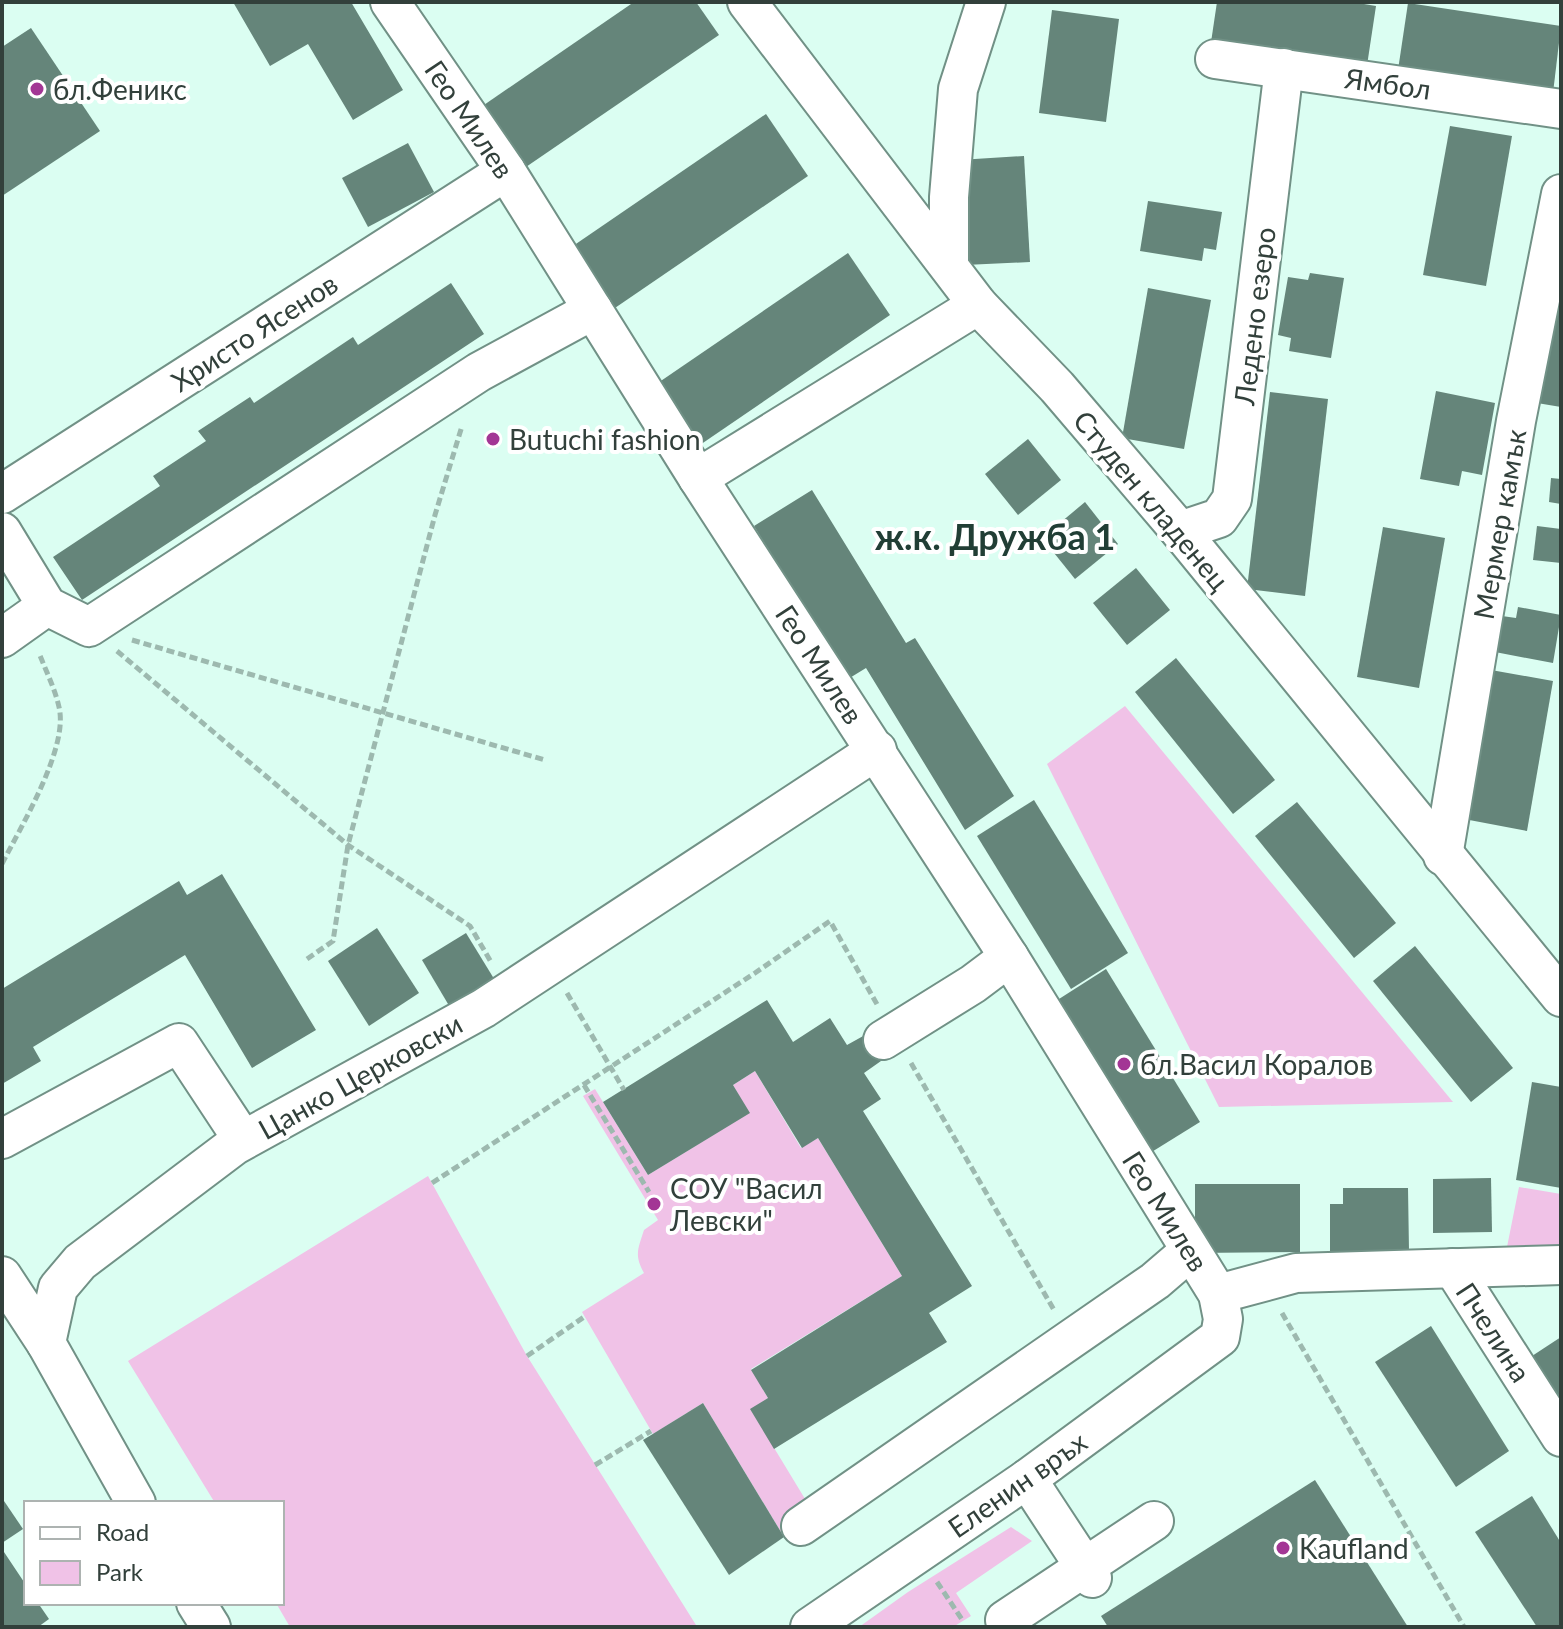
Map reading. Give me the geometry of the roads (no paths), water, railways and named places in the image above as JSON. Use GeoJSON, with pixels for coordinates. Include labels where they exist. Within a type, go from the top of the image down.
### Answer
{"type":"FeatureCollection","features":[{"type":"Feature","properties":{"kind":"street","name":"Гео Милев"},"geometry":{"type":"LineString","coordinates":[[390,2],[506,171],[698,478],[1009,957],[1218,1294],[1223,1319],[1220,1337]]}},
{"type":"Feature","properties":{"kind":"street","name":"Студен кладенец"},"geometry":{"type":"LineString","coordinates":[[747,2],[978,305],[1057,387],[1180,531],[1561,997]]}},
{"type":"Feature","properties":{"kind":"street"},"geometry":{"type":"LineString","coordinates":[[949,265],[949,197],[958,89],[986,2]]}},
{"type":"Feature","properties":{"kind":"street","name":"Ямбол"},"geometry":{"type":"LineString","coordinates":[[1215,59],[1561,109]]}},
{"type":"Feature","properties":{"kind":"street","name":"Ледено езеро"},"geometry":{"type":"LineString","coordinates":[[1180,531],[1219,518],[1232,499],[1284,68]]}},
{"type":"Feature","properties":{"kind":"street","name":"Христо Ясенов"},"geometry":{"type":"LineString","coordinates":[[2,494],[506,171]]}},
{"type":"Feature","properties":{"kind":"street","name":"Мермер камък"},"geometry":{"type":"LineString","coordinates":[[1443,856],[1516,421],[1561,194]]}},
{"type":"Feature","properties":{"kind":"street"},"geometry":{"type":"LineString","coordinates":[[698,478],[978,305]]}},
{"type":"Feature","properties":{"kind":"street"},"geometry":{"type":"LineString","coordinates":[[2,532],[47,606],[89,627],[479,372],[593,310]]}},
{"type":"Feature","properties":{"kind":"street"},"geometry":{"type":"LineString","coordinates":[[2,638],[47,606]]}},
{"type":"Feature","properties":{"kind":"street","name":"Цанко Церковски"},"geometry":{"type":"LineString","coordinates":[[46,1343],[50,1312],[58,1288],[80,1262],[243,1140],[509,992],[877,750]]}},
{"type":"Feature","properties":{"kind":"street"},"geometry":{"type":"LineString","coordinates":[[888,1037],[973,984],[1009,957]]}},
{"type":"Feature","properties":{"kind":"street"},"geometry":{"type":"LineString","coordinates":[[2,1139],[179,1043],[243,1140]]}},
{"type":"Feature","properties":{"kind":"street"},"geometry":{"type":"LineString","coordinates":[[801,1526],[1155,1281],[1190,1251]]}},
{"type":"Feature","properties":{"kind":"street"},"geometry":{"type":"LineString","coordinates":[[1218,1294],[1296,1273],[1561,1265]]}},
{"type":"Feature","properties":{"kind":"street","name":"Пчелина"},"geometry":{"type":"LineString","coordinates":[[1453,1268],[1561,1437]]}},
{"type":"Feature","properties":{"kind":"street"},"geometry":{"type":"LineString","coordinates":[[2,1276],[46,1343],[135,1501]]}},
{"type":"Feature","properties":{"kind":"street","name":"Еленин връх"},"geometry":{"type":"LineString","coordinates":[[810,1627],[1027,1479],[1220,1337]]}},
{"type":"Feature","properties":{"kind":"street"},"geometry":{"type":"LineString","coordinates":[[1027,1479],[1088,1572]]}},
{"type":"Feature","properties":{"kind":"street"},"geometry":{"type":"LineString","coordinates":[[1005,1620],[1088,1572],[1154,1521]]}},
{"type":"Feature","properties":{"kind":"street"},"geometry":{"type":"LineString","coordinates":[[197,1605],[211,1627]]}},
{"type":"Feature","properties":{"kind":"place","name":"бл.Феникс"},"geometry":{"type":"Point","coordinates":[37,89]}},
{"type":"Feature","properties":{"kind":"place","name":"Butuchi fashion"},"geometry":{"type":"Point","coordinates":[493,439]}},
{"type":"Feature","properties":{"kind":"place","name":"бл.Васил Коралов"},"geometry":{"type":"Point","coordinates":[1124,1064]}},
{"type":"Feature","properties":{"kind":"place","name":"СОУ \"Васил Левски\""},"geometry":{"type":"Point","coordinates":[654,1204]}},
{"type":"Feature","properties":{"kind":"place","name":"Kaufland"},"geometry":{"type":"Point","coordinates":[1283,1548]}},
{"type":"Feature","properties":{"kind":"district","name":"ж.к. Дружба 1"},"geometry":{"type":"Point","coordinates":[995,536]}}]}
